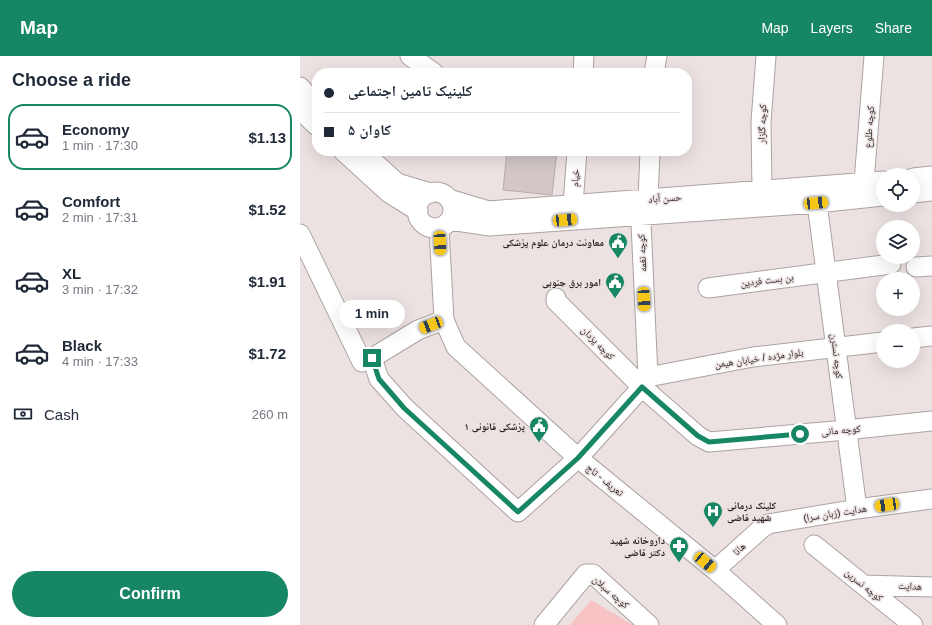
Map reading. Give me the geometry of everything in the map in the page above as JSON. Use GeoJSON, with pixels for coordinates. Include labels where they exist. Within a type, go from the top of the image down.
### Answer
{"type":"FeatureCollection","features":[{"type":"Feature","properties":{"kind":"street"},"geometry":{"type":"LineString","coordinates":[[410,56],[427,68]]}},
{"type":"Feature","properties":{"kind":"street"},"geometry":{"type":"LineString","coordinates":[[583,68],[584,56]]}},
{"type":"Feature","properties":{"kind":"street"},"geometry":{"type":"LineString","coordinates":[[655,68],[657,56]]}},
{"type":"Feature","properties":{"kind":"street","name":"کوچه گلزار"},"geometry":{"type":"LineString","coordinates":[[762,191],[761,122],[766,56]]}},
{"type":"Feature","properties":{"kind":"street","name":"کوچه طلوع"},"geometry":{"type":"LineString","coordinates":[[870,188],[874,56]]}},
{"type":"Feature","properties":{"kind":"street"},"geometry":{"type":"LineString","coordinates":[[300,87],[312,100]]}},
{"type":"Feature","properties":{"kind":"street"},"geometry":{"type":"LineString","coordinates":[[300,110],[312,121]]}},
{"type":"Feature","properties":{"kind":"street"},"geometry":{"type":"LineString","coordinates":[[348,156],[389,193],[418,211]]}},
{"type":"Feature","properties":{"kind":"street"},"geometry":{"type":"LineString","coordinates":[[367,156],[397,183],[431,193],[444,195],[449,199],[453,209],[445,224],[427,226],[422,222],[418,211],[419,203],[424,196],[431,193]]}},
{"type":"Feature","properties":{"kind":"street","name":"خیام"},"geometry":{"type":"LineString","coordinates":[[573,205],[577,156]]}},
{"type":"Feature","properties":{"kind":"street","name":"کوچه نغمه"},"geometry":{"type":"LineString","coordinates":[[645,382],[643,205],[649,156]]}},
{"type":"Feature","properties":{"kind":"street"},"geometry":{"type":"LineString","coordinates":[[920,177],[932,176]]}},
{"type":"Feature","properties":{"kind":"street","name":"حسن آباد"},"geometry":{"type":"LineString","coordinates":[[445,224],[490,226],[643,205],[762,191],[870,188]]}},
{"type":"Feature","properties":{"kind":"street","name":"حسن آباد"},"geometry":{"type":"LineString","coordinates":[[449,199],[490,211],[573,205],[816,203],[870,188]]}},
{"type":"Feature","properties":{"kind":"street"},"geometry":{"type":"LineString","coordinates":[[920,192],[932,190]]}},
{"type":"Feature","properties":{"kind":"street","name":"کوچه نسترن"},"geometry":{"type":"LineString","coordinates":[[816,203],[857,509]]}},
{"type":"Feature","properties":{"kind":"street","name":"تعریف - تاج"},"geometry":{"type":"LineString","coordinates":[[445,224],[444,320],[456,347],[578,458],[715,570],[777,625]]}},
{"type":"Feature","properties":{"kind":"street"},"geometry":{"type":"LineString","coordinates":[[300,234],[367,360],[379,379],[404,408],[518,512],[578,458],[645,382]]}},
{"type":"Feature","properties":{"kind":"street","name":"بن بست فردین"},"geometry":{"type":"LineString","coordinates":[[708,288],[891,264]]}},
{"type":"Feature","properties":{"kind":"street","name":"کوچه یزدان"},"geometry":{"type":"LineString","coordinates":[[556,298],[556,301],[645,382],[703,439]]}},
{"type":"Feature","properties":{"kind":"street"},"geometry":{"type":"LineString","coordinates":[[367,360],[418,330],[444,320]]}},
{"type":"Feature","properties":{"kind":"street"},"geometry":{"type":"LineString","coordinates":[[920,337],[932,336]]}},
{"type":"Feature","properties":{"kind":"street","name":"بلوار مژده / خیابان هیمن"},"geometry":{"type":"LineString","coordinates":[[645,382],[753,357],[876,343]]}},
{"type":"Feature","properties":{"kind":"street","name":"کوچه مانی"},"geometry":{"type":"LineString","coordinates":[[703,439],[709,442],[932,421]]}},
{"type":"Feature","properties":{"kind":"street","name":"هدایت (زبان سرا)"},"geometry":{"type":"LineString","coordinates":[[762,528],[768,524],[857,509],[932,499]]}},
{"type":"Feature","properties":{"kind":"street","name":"هانا"},"geometry":{"type":"LineString","coordinates":[[715,570],[762,528]]}},
{"type":"Feature","properties":{"kind":"street","name":"کوچه نسرین"},"geometry":{"type":"LineString","coordinates":[[814,545],[913,625]]}},
{"type":"Feature","properties":{"kind":"street","name":"کوچه سبلان"},"geometry":{"type":"LineString","coordinates":[[544,625],[586,574],[593,574],[649,625]]}},
{"type":"Feature","properties":{"kind":"street","name":"هدایت"},"geometry":{"type":"LineString","coordinates":[[864,586],[932,587]]}},
{"type":"Feature","properties":{"kind":"shaded area"},"geometry":{"type":"Polygon","coordinates":[[[591,600],[633,625],[570,625],[591,600]]]}},
{"type":"Feature","properties":{"kind":"building"},"geometry":{"type":"Polygon","coordinates":[[[506,156],[556,156],[552,195],[503,190],[506,156]]]}},
{"type":"Feature","properties":{"kind":"place","name":"معاونت درمان علوم پزشکی"},"geometry":{"type":"Point","coordinates":[618,259]}},
{"type":"Feature","properties":{"kind":"place","name":"امور برق جنوبی"},"geometry":{"type":"Point","coordinates":[615,299]}},
{"type":"Feature","properties":{"kind":"place","name":"پزشکی قانونی ۱"},"geometry":{"type":"Point","coordinates":[539,443]}},
{"type":"Feature","properties":{"kind":"place","name":"کلینک درمانی شهید قاضی"},"geometry":{"type":"Point","coordinates":[713,528]}},
{"type":"Feature","properties":{"kind":"place","name":"داروخانه شهید دکتر قاضی"},"geometry":{"type":"Point","coordinates":[679,563]}},
{"type":"Feature","properties":{"kind":"route"},"geometry":{"type":"LineString","coordinates":[[372,358],[379,379],[404,408],[518,512],[578,458],[642,387],[698,436],[709,442],[800,434]]}}]}
